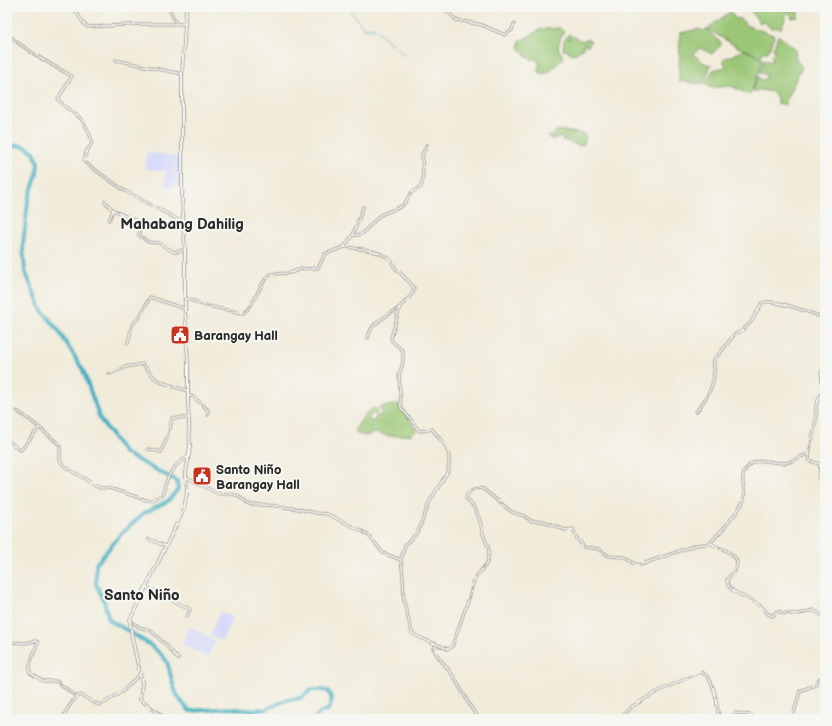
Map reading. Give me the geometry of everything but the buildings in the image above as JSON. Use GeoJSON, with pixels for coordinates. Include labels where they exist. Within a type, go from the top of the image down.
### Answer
{"type":"FeatureCollection","features":[{"type":"Feature","properties":{"kind":"street"},"geometry":{"type":"LineString","coordinates":[[73,7],[87,27],[106,25],[185,24]]}},
{"type":"Feature","properties":{"kind":"street"},"geometry":{"type":"LineString","coordinates":[[168,7],[176,23]]}},
{"type":"Feature","properties":{"kind":"street"},"geometry":{"type":"LineString","coordinates":[[166,719],[140,699],[142,683],[139,676],[130,621],[165,546],[184,510],[187,492],[186,477],[190,447],[185,309],[185,250],[182,197],[182,74],[186,7]]}},
{"type":"Feature","properties":{"kind":"street"},"geometry":{"type":"LineString","coordinates":[[440,7],[449,12],[456,20],[482,25],[505,35],[512,30],[514,24]]}},
{"type":"Feature","properties":{"kind":"street"},"geometry":{"type":"LineString","coordinates":[[7,34],[51,66],[72,76],[58,99],[62,104],[79,116],[87,127],[92,141],[90,147],[86,151],[84,162],[130,194],[184,223]]}},
{"type":"Feature","properties":{"kind":"street"},"geometry":{"type":"LineString","coordinates":[[116,60],[182,74]]}},
{"type":"Feature","properties":{"kind":"street"},"geometry":{"type":"LineString","coordinates":[[353,235],[363,233],[383,213],[400,207],[404,204],[412,192],[421,187],[423,178],[422,155],[427,144]]}},
{"type":"Feature","properties":{"kind":"street"},"geometry":{"type":"LineString","coordinates":[[7,172],[10,177],[7,184]]}},
{"type":"Feature","properties":{"kind":"street"},"geometry":{"type":"LineString","coordinates":[[105,201],[113,210],[139,222],[139,235],[146,241],[159,243],[174,252],[185,250]]}},
{"type":"Feature","properties":{"kind":"street"},"geometry":{"type":"LineString","coordinates":[[7,205],[10,208],[7,210]]}},
{"type":"Feature","properties":{"kind":"street"},"geometry":{"type":"LineString","coordinates":[[344,247],[353,235],[363,207]]}},
{"type":"Feature","properties":{"kind":"street"},"geometry":{"type":"LineString","coordinates":[[109,220],[113,210]]}},
{"type":"Feature","properties":{"kind":"street"},"geometry":{"type":"LineString","coordinates":[[185,298],[207,306],[243,313],[252,306],[265,280],[271,274],[290,273],[306,268],[315,269],[320,266],[325,254],[344,247],[376,253],[387,256],[392,261],[395,268],[414,288],[413,293],[400,307],[374,324],[370,329],[368,338]]}},
{"type":"Feature","properties":{"kind":"street"},"geometry":{"type":"LineString","coordinates":[[128,343],[132,325],[139,318],[150,297],[185,309]]}},
{"type":"Feature","properties":{"kind":"street"},"geometry":{"type":"LineString","coordinates":[[696,412],[704,402],[712,387],[715,370],[714,360],[734,335],[747,327],[764,301],[774,302],[825,318]]}},
{"type":"Feature","properties":{"kind":"street"},"geometry":{"type":"LineString","coordinates":[[400,307],[397,322],[391,338],[392,341],[403,351],[403,362],[399,375],[401,408],[418,430],[422,431],[432,429],[445,445],[450,456],[448,471],[430,501],[416,534],[405,544],[401,560],[404,577],[404,602],[412,633],[448,649],[452,647],[470,598],[474,580],[488,560],[488,546],[483,534],[480,518],[466,498],[468,494],[476,488],[483,489],[512,512],[524,516],[531,521],[541,521],[565,530],[573,529],[577,539],[586,548],[599,549],[608,556],[624,557],[637,565],[642,565],[700,544],[710,543],[736,557],[736,568],[726,580],[732,590],[760,606],[768,614],[773,616],[777,611],[786,614],[803,614],[813,610],[825,617]]}},
{"type":"Feature","properties":{"kind":"street"},"geometry":{"type":"LineString","coordinates":[[109,374],[126,367],[142,364],[158,381],[188,391]]}},
{"type":"Feature","properties":{"kind":"street"},"geometry":{"type":"LineString","coordinates":[[825,366],[821,372],[823,389],[816,405],[816,420],[809,454],[810,461],[820,464],[818,478],[825,483]]}},
{"type":"Feature","properties":{"kind":"street"},"geometry":{"type":"LineString","coordinates":[[188,395],[198,399],[202,406],[208,410],[208,415]]}},
{"type":"Feature","properties":{"kind":"street"},"geometry":{"type":"LineString","coordinates":[[17,411],[28,419],[32,420],[39,428],[60,445],[60,460],[64,466],[99,488],[109,488],[150,501],[162,496],[170,474],[178,464],[188,457]]}},
{"type":"Feature","properties":{"kind":"street"},"geometry":{"type":"LineString","coordinates":[[148,449],[161,452],[169,433],[172,418],[188,418]]}},
{"type":"Feature","properties":{"kind":"street"},"geometry":{"type":"LineString","coordinates":[[7,439],[21,450],[39,428]]}},
{"type":"Feature","properties":{"kind":"street"},"geometry":{"type":"LineString","coordinates":[[710,543],[741,505],[744,496],[742,479],[750,465],[761,461],[787,463],[800,456],[809,454]]}},
{"type":"Feature","properties":{"kind":"street"},"geometry":{"type":"LineString","coordinates":[[186,477],[219,494],[233,494],[238,496],[249,505],[268,505],[327,514],[362,531],[369,536],[383,553],[401,560]]}},
{"type":"Feature","properties":{"kind":"street"},"geometry":{"type":"LineString","coordinates":[[149,539],[165,546]]}},
{"type":"Feature","properties":{"kind":"street"},"geometry":{"type":"LineString","coordinates":[[146,587],[190,609],[187,617]]}},
{"type":"Feature","properties":{"kind":"street"},"geometry":{"type":"LineString","coordinates":[[130,621],[139,627],[150,630],[178,659]]}},
{"type":"Feature","properties":{"kind":"street"},"geometry":{"type":"LineString","coordinates":[[7,642],[25,643],[37,640],[38,643],[32,659],[30,673],[43,681],[56,681],[77,697]]}},
{"type":"Feature","properties":{"kind":"street"},"geometry":{"type":"LineString","coordinates":[[432,642],[433,648],[437,655],[452,673],[472,709],[480,719]]}},
{"type":"Feature","properties":{"kind":"street"},"geometry":{"type":"LineString","coordinates":[[619,719],[629,709],[657,692],[700,672],[707,676],[713,686],[719,719]]}},
{"type":"Feature","properties":{"kind":"street"},"geometry":{"type":"LineString","coordinates":[[790,719],[795,708],[799,692],[815,685],[825,675]]}},
{"type":"Feature","properties":{"kind":"street"},"geometry":{"type":"LineString","coordinates":[[62,719],[67,708],[73,704],[77,697],[81,695],[94,703],[101,705],[123,691],[139,676]]}},
{"type":"Feature","properties":{"kind":"street"},"geometry":{"type":"LineString","coordinates":[[730,719],[732,714],[735,713],[750,715],[757,719]]}},
{"type":"Feature","properties":{"kind":"shaded area"},"geometry":{"type":"Polygon","coordinates":[[[147,152],[181,157],[182,187],[165,186],[166,171],[145,169],[147,152]]]}},
{"type":"Feature","properties":{"kind":"shaded area"},"geometry":{"type":"Polygon","coordinates":[[[220,612],[233,617],[222,641],[210,635],[220,612]]]}},
{"type":"Feature","properties":{"kind":"shaded area"},"geometry":{"type":"Polygon","coordinates":[[[190,627],[216,641],[207,657],[182,644],[190,627]]]}},
{"type":"Feature","properties":{"kind":"green space"},"geometry":{"type":"Polygon","coordinates":[[[755,7],[794,7],[795,12],[798,12],[798,17],[792,18],[790,12],[785,15],[785,19],[780,29],[775,27],[773,29],[764,21],[760,23],[751,12],[755,7]]]}},
{"type":"Feature","properties":{"kind":"green space"},"geometry":{"type":"Polygon","coordinates":[[[731,11],[734,18],[740,19],[748,26],[774,35],[771,47],[767,53],[763,52],[761,57],[744,49],[743,50],[707,29],[731,11]]]}},
{"type":"Feature","properties":{"kind":"green space"},"geometry":{"type":"Polygon","coordinates":[[[560,28],[564,32],[561,36],[558,48],[564,58],[549,72],[541,74],[537,68],[540,67],[537,59],[531,59],[526,56],[519,47],[520,41],[541,29],[560,28]]]}},
{"type":"Feature","properties":{"kind":"green space"},"geometry":{"type":"Polygon","coordinates":[[[699,29],[703,31],[706,29],[721,43],[721,45],[712,54],[700,48],[693,54],[704,63],[711,65],[703,84],[679,81],[680,33],[699,29]]]}},
{"type":"Feature","properties":{"kind":"green space"},"geometry":{"type":"Polygon","coordinates":[[[569,34],[571,35],[568,40],[573,36],[582,41],[589,39],[591,41],[588,46],[584,44],[583,48],[573,54],[563,50],[564,40],[569,34]]]}},
{"type":"Feature","properties":{"kind":"green space"},"geometry":{"type":"Polygon","coordinates":[[[778,35],[795,49],[796,60],[802,67],[787,98],[786,105],[777,103],[777,98],[772,92],[759,90],[754,92],[753,90],[758,76],[761,80],[766,79],[766,75],[763,73],[759,74],[765,59],[770,62],[773,59],[771,55],[776,51],[773,50],[778,35]]]}},
{"type":"Feature","properties":{"kind":"green space"},"geometry":{"type":"Polygon","coordinates":[[[745,50],[763,59],[750,95],[731,86],[711,88],[705,84],[713,70],[726,67],[723,59],[745,50]]]}},
{"type":"Feature","properties":{"kind":"green space"},"geometry":{"type":"Polygon","coordinates":[[[557,130],[584,134],[586,138],[584,144],[580,146],[562,140],[563,138],[560,137],[552,140],[548,137],[549,135],[552,137],[557,130]]]}},
{"type":"Feature","properties":{"kind":"green space"},"geometry":{"type":"Polygon","coordinates":[[[400,404],[417,430],[410,435],[390,436],[375,433],[366,436],[357,434],[355,430],[370,410],[373,408],[377,409],[376,414],[371,414],[369,419],[374,421],[377,415],[382,416],[379,407],[400,404]]]}},
{"type":"Feature","properties":{"kind":"waterway"},"geometry":{"type":"LineString","coordinates":[[348,7],[364,28],[374,28],[404,55]]}},
{"type":"Feature","properties":{"kind":"waterway"},"geometry":{"type":"LineString","coordinates":[[7,148],[18,145],[26,147],[34,152],[38,163],[37,174],[28,201],[23,245],[25,271],[41,309],[58,330],[83,370],[100,419],[124,453],[177,481],[178,489],[168,501],[144,513],[121,534],[96,564],[96,584],[104,601],[109,620],[160,653],[168,664],[177,694],[190,711],[230,708],[245,710],[266,709],[287,700],[301,698],[311,690],[328,691],[332,699],[329,709],[320,713],[313,719]]}},
{"type":"Feature","properties":{"kind":"place","name":"Barangay Hall"},"geometry":{"type":"Point","coordinates":[180,335]}},
{"type":"Feature","properties":{"kind":"place","name":"Santo Niño Barangay Hall"},"geometry":{"type":"Point","coordinates":[202,476]}},
{"type":"Feature","properties":{"kind":"district","name":"Mahabang Dahilig"},"geometry":{"type":"Point","coordinates":[182,224]}},
{"type":"Feature","properties":{"kind":"district","name":"Santo Niño"},"geometry":{"type":"Point","coordinates":[142,595]}}]}
